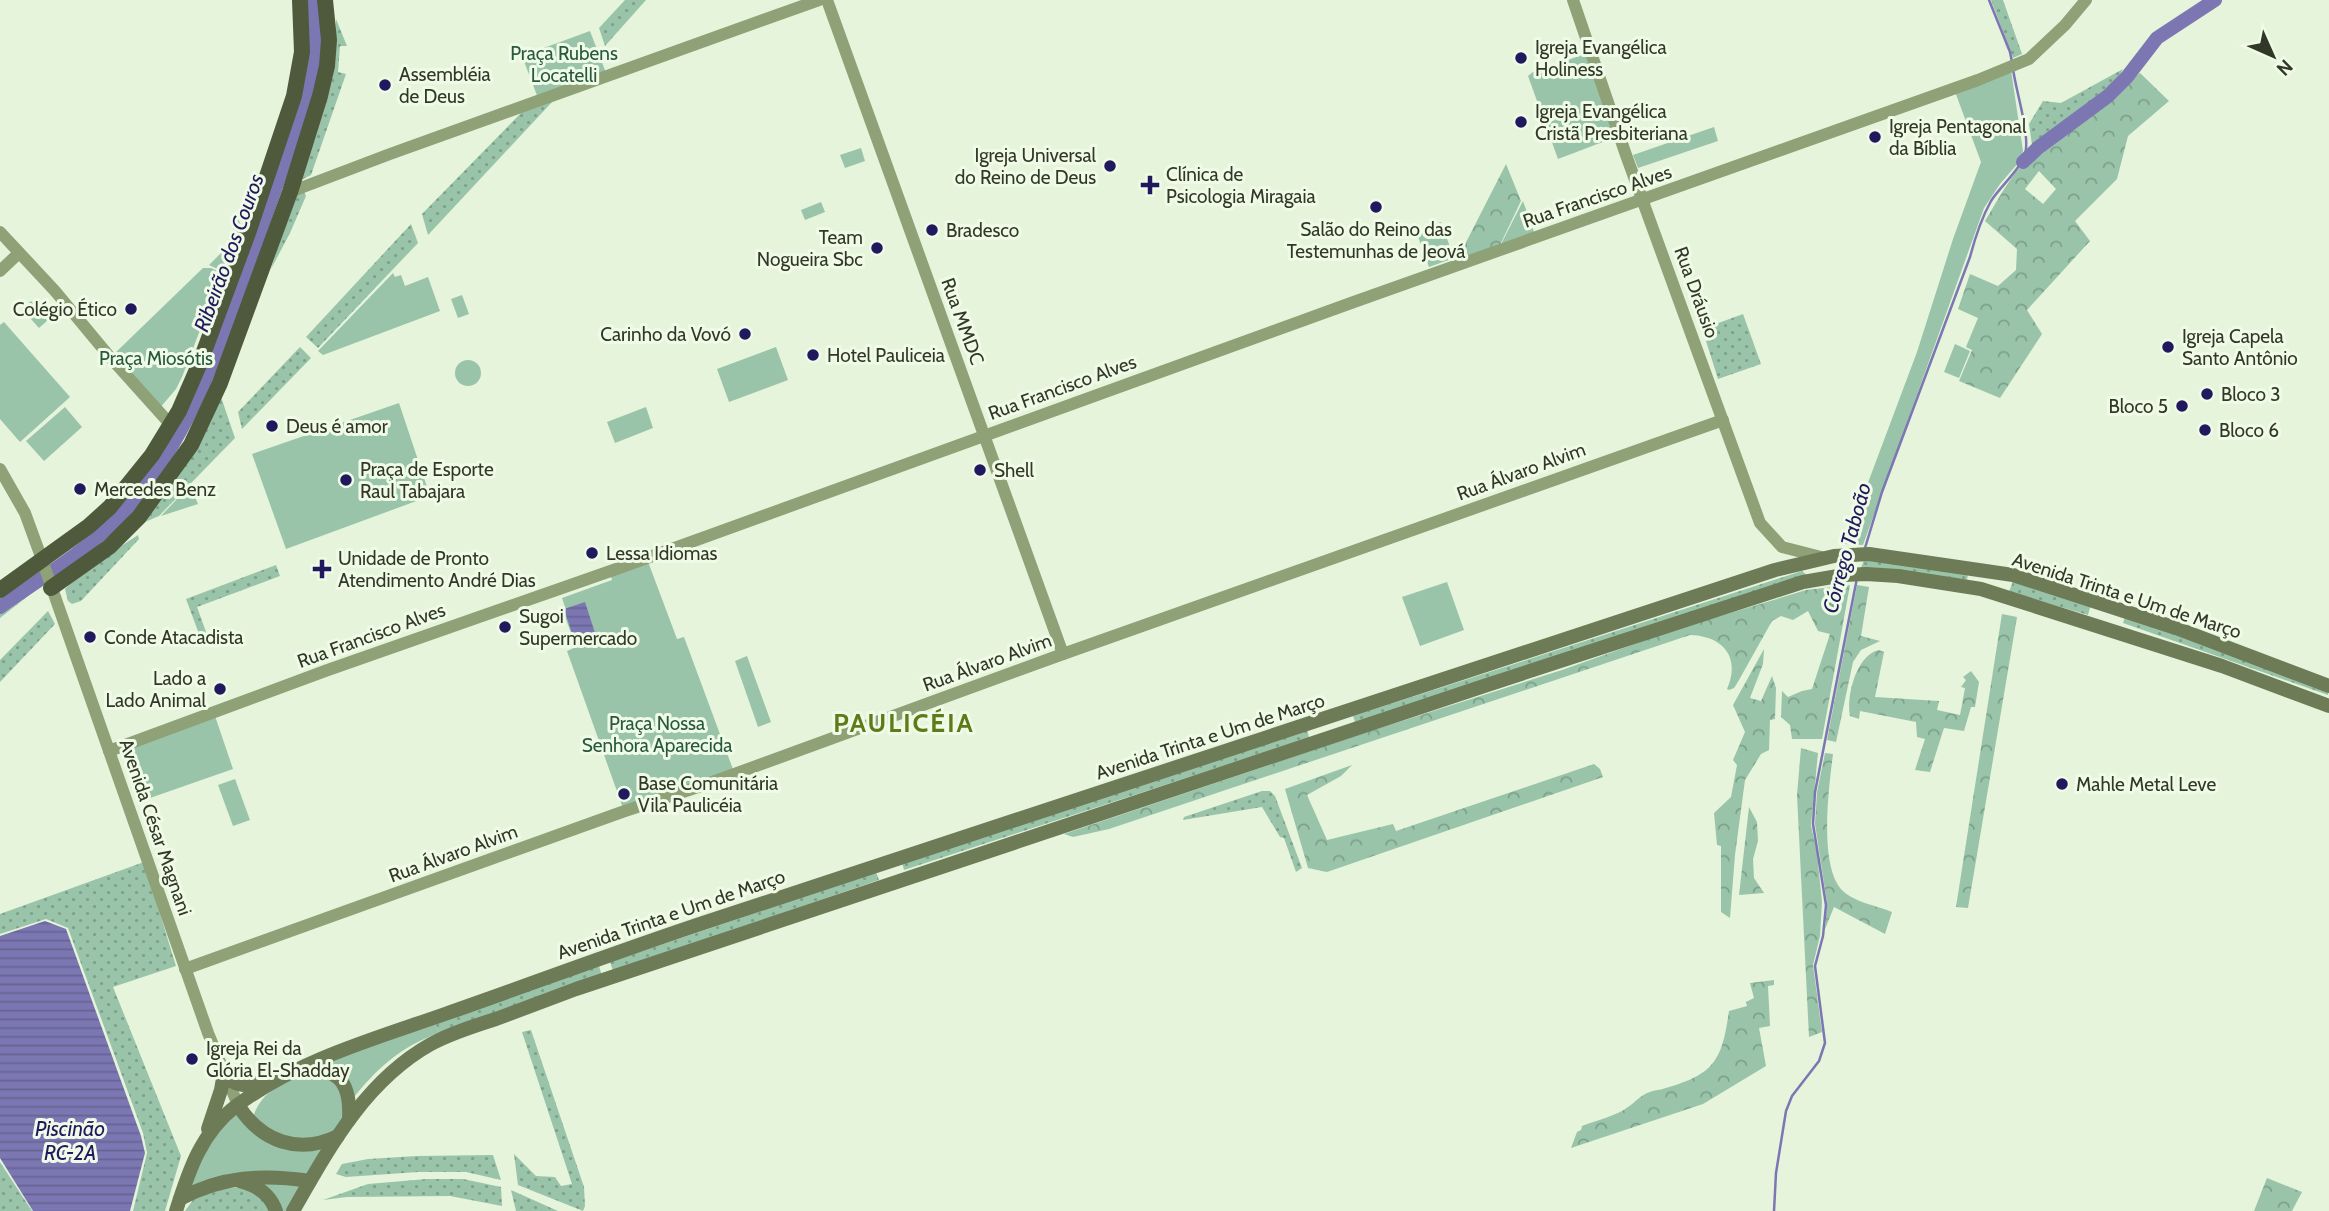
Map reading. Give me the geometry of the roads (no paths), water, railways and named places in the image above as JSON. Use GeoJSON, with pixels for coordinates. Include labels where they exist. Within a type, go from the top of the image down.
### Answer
{"type":"FeatureCollection","features":[{"type":"Feature","properties":{"kind":"highway"},"geometry":{"type":"LineString","coordinates":[[0,590],[43,562],[110,507],[152,455],[171,425],[200,365],[261,199],[295,96],[302,52],[300,0]]}},
{"type":"Feature","properties":{"kind":"highway"},"geometry":{"type":"LineString","coordinates":[[50,585],[109,547],[139,517],[191,445],[234,347],[290,192],[320,96],[327,66],[329,40],[325,0]]}},
{"type":"Feature","properties":{"kind":"main road","name":"Avenida Trinta e Um de Março"},"geometry":{"type":"LineString","coordinates":[[178,1205],[192,1162],[205,1138],[238,1105],[288,1074],[335,1052],[850,874],[1775,570],[1830,557],[1861,554],[1887,555],[2033,579],[2176,628],[2329,686]]}},
{"type":"Feature","properties":{"kind":"main road","name":"Avenida Trinta e Um de Março"},"geometry":{"type":"LineString","coordinates":[[293,1211],[362,1101],[393,1070],[433,1043],[576,989],[1803,582],[1852,575],[1898,576],[1998,593],[2222,666],[2329,706]]}},
{"type":"Feature","properties":{"kind":"main road"},"geometry":{"type":"LineString","coordinates":[[2287,690],[2300,690],[2329,699]]}},
{"type":"Feature","properties":{"kind":"main road"},"geometry":{"type":"LineString","coordinates":[[306,1066],[329,1071],[342,1081],[348,1098],[349,1119]]}},
{"type":"Feature","properties":{"kind":"main road"},"geometry":{"type":"LineString","coordinates":[[224,1073],[231,1083],[239,1085],[288,1074]]}},
{"type":"Feature","properties":{"kind":"main road"},"geometry":{"type":"LineString","coordinates":[[205,1138],[224,1073]]}},
{"type":"Feature","properties":{"kind":"main road"},"geometry":{"type":"LineString","coordinates":[[250,1123],[253,1108],[268,1086]]}},
{"type":"Feature","properties":{"kind":"main road"},"geometry":{"type":"LineString","coordinates":[[238,1105],[250,1123],[269,1137],[298,1144],[316,1144],[339,1135]]}},
{"type":"Feature","properties":{"kind":"main road"},"geometry":{"type":"LineString","coordinates":[[178,1205],[203,1187],[234,1180],[280,1176],[310,1181]]}},
{"type":"Feature","properties":{"kind":"main road"},"geometry":{"type":"LineString","coordinates":[[234,1180],[260,1190],[276,1211]]}},
{"type":"Feature","properties":{"kind":"street"},"geometry":{"type":"LineString","coordinates":[[290,192],[819,0]]}},
{"type":"Feature","properties":{"kind":"street","name":"Rua MMDC"},"geometry":{"type":"LineString","coordinates":[[827,0],[1063,654]]}},
{"type":"Feature","properties":{"kind":"street","name":"Rua Dráusio"},"geometry":{"type":"LineString","coordinates":[[1573,0],[1643,201],[1764,528],[1775,541],[1789,551],[1830,557]]}},
{"type":"Feature","properties":{"kind":"street","name":"Rua Francisco Alves"},"geometry":{"type":"LineString","coordinates":[[109,751],[337,666],[622,568],[1351,303],[1978,80],[2025,61],[2065,25],[2086,0]]}},
{"type":"Feature","properties":{"kind":"street"},"geometry":{"type":"LineString","coordinates":[[0,232],[171,425]]}},
{"type":"Feature","properties":{"kind":"street"},"geometry":{"type":"LineString","coordinates":[[0,271],[19,253]]}},
{"type":"Feature","properties":{"kind":"street","name":"Rua Álvaro Alvim"},"geometry":{"type":"LineString","coordinates":[[185,969],[1723,419]]}},
{"type":"Feature","properties":{"kind":"street","name":"Avenida César Magnani"},"geometry":{"type":"LineString","coordinates":[[0,469],[25,513],[185,969],[238,1105]]}},
{"type":"Feature","properties":{"kind":"street"},"geometry":{"type":"LineString","coordinates":[[1830,557],[1852,575]]}},
{"type":"Feature","properties":{"kind":"water"},"geometry":{"type":"Polygon","coordinates":[[[585,602],[597,639],[576,646],[564,609],[585,602]]]}},
{"type":"Feature","properties":{"kind":"water","name":"Piscinão RC-2A"},"geometry":{"type":"Polygon","coordinates":[[[45,921],[66,929],[141,1136],[145,1153],[130,1211],[33,1211],[0,1158],[0,936],[45,921]]]}},
{"type":"Feature","properties":{"kind":"waterway","name":"Ribeirão dos Couros"},"geometry":{"type":"LineString","coordinates":[[0,607],[74,556],[115,521],[161,464],[196,400],[224,333],[302,114],[314,57],[315,29],[311,0]]}},
{"type":"Feature","properties":{"kind":"waterway"},"geometry":{"type":"LineString","coordinates":[[1989,0],[2012,62]]}},
{"type":"Feature","properties":{"kind":"waterway","name":"Córrego Taboão"},"geometry":{"type":"LineString","coordinates":[[2023,162],[2108,96],[2127,77],[2157,38],[2215,0]]}},
{"type":"Feature","properties":{"kind":"waterway","name":"Córrego Taboão"},"geometry":{"type":"LineString","coordinates":[[1865,548],[1882,492],[1981,222],[1991,201],[2024,156],[2025,130],[2013,69]]}},
{"type":"Feature","properties":{"kind":"waterway","name":"Córrego Taboão"},"geometry":{"type":"LineString","coordinates":[[1774,1211],[1776,1173],[1786,1111],[1792,1096],[1819,1061],[1825,1043],[1815,966],[1823,936],[1826,905],[1813,824],[1815,792],[1857,578]]}},
{"type":"Feature","properties":{"kind":"place","name":"Igreja Evangélica Holiness"},"geometry":{"type":"Point","coordinates":[1521,58]}},
{"type":"Feature","properties":{"kind":"place","name":"Assembléia de Deus"},"geometry":{"type":"Point","coordinates":[385,85]}},
{"type":"Feature","properties":{"kind":"place","name":"Igreja Evangélica Cristã Presbiteriana"},"geometry":{"type":"Point","coordinates":[1521,122]}},
{"type":"Feature","properties":{"kind":"place","name":"Igreja Pentagonal da Bíblia"},"geometry":{"type":"Point","coordinates":[1875,137]}},
{"type":"Feature","properties":{"kind":"place","name":"Igreja Universal do Reino de Deus"},"geometry":{"type":"Point","coordinates":[1110,166]}},
{"type":"Feature","properties":{"kind":"place","name":"Clínica de Psicologia Miragaia"},"geometry":{"type":"Point","coordinates":[1150,185]}},
{"type":"Feature","properties":{"kind":"place","name":"Salão do Reino das Testemunhas de Jeová"},"geometry":{"type":"Point","coordinates":[1376,207]}},
{"type":"Feature","properties":{"kind":"place","name":"Bradesco"},"geometry":{"type":"Point","coordinates":[932,230]}},
{"type":"Feature","properties":{"kind":"place","name":"Team Nogueira Sbc"},"geometry":{"type":"Point","coordinates":[877,248]}},
{"type":"Feature","properties":{"kind":"place","name":"Colégio Ético"},"geometry":{"type":"Point","coordinates":[131,309]}},
{"type":"Feature","properties":{"kind":"place","name":"Carinho da Vovó"},"geometry":{"type":"Point","coordinates":[745,334]}},
{"type":"Feature","properties":{"kind":"place","name":"Igreja Capela Santo Antônio"},"geometry":{"type":"Point","coordinates":[2168,347]}},
{"type":"Feature","properties":{"kind":"place","name":"Hotel Pauliceia"},"geometry":{"type":"Point","coordinates":[813,355]}},
{"type":"Feature","properties":{"kind":"place","name":"Bloco 3"},"geometry":{"type":"Point","coordinates":[2207,394]}},
{"type":"Feature","properties":{"kind":"place","name":"Bloco 5"},"geometry":{"type":"Point","coordinates":[2182,406]}},
{"type":"Feature","properties":{"kind":"place","name":"Deus é amor"},"geometry":{"type":"Point","coordinates":[272,426]}},
{"type":"Feature","properties":{"kind":"place","name":"Bloco 6"},"geometry":{"type":"Point","coordinates":[2205,430]}},
{"type":"Feature","properties":{"kind":"place","name":"Shell"},"geometry":{"type":"Point","coordinates":[980,470]}},
{"type":"Feature","properties":{"kind":"place","name":"Praça de Esporte Raul Tabajara"},"geometry":{"type":"Point","coordinates":[346,480]}},
{"type":"Feature","properties":{"kind":"place","name":"Mercedes Benz"},"geometry":{"type":"Point","coordinates":[80,489]}},
{"type":"Feature","properties":{"kind":"place","name":"Lessa Idiomas"},"geometry":{"type":"Point","coordinates":[592,553]}},
{"type":"Feature","properties":{"kind":"place","name":"Unidade de Pronto Atendimento André Dias"},"geometry":{"type":"Point","coordinates":[322,569]}},
{"type":"Feature","properties":{"kind":"place","name":"Sugoi Supermercado"},"geometry":{"type":"Point","coordinates":[505,627]}},
{"type":"Feature","properties":{"kind":"place","name":"Conde Atacadista"},"geometry":{"type":"Point","coordinates":[90,637]}},
{"type":"Feature","properties":{"kind":"place","name":"Lado a Lado Animal"},"geometry":{"type":"Point","coordinates":[220,689]}},
{"type":"Feature","properties":{"kind":"place","name":"Mahle Metal Leve"},"geometry":{"type":"Point","coordinates":[2062,784]}},
{"type":"Feature","properties":{"kind":"place","name":"Base Comunitária Vila Paulicéia"},"geometry":{"type":"Point","coordinates":[624,794]}},
{"type":"Feature","properties":{"kind":"place","name":"Igreja Rei da Glória El-Shadday"},"geometry":{"type":"Point","coordinates":[192,1059]}},
{"type":"Feature","properties":{"kind":"district","name":"PAULICÉIA"},"geometry":{"type":"Point","coordinates":[904,723]}},
{"type":"Feature","properties":{"kind":"park label","name":"Praça Rubens Locatelli"},"geometry":{"type":"Point","coordinates":[564,64]}},
{"type":"Feature","properties":{"kind":"park label","name":"Praça Miosótis"},"geometry":{"type":"Point","coordinates":[156,358]}},
{"type":"Feature","properties":{"kind":"park label","name":"Praça Nossa Senhora Aparecida"},"geometry":{"type":"Point","coordinates":[657,734]}}]}
